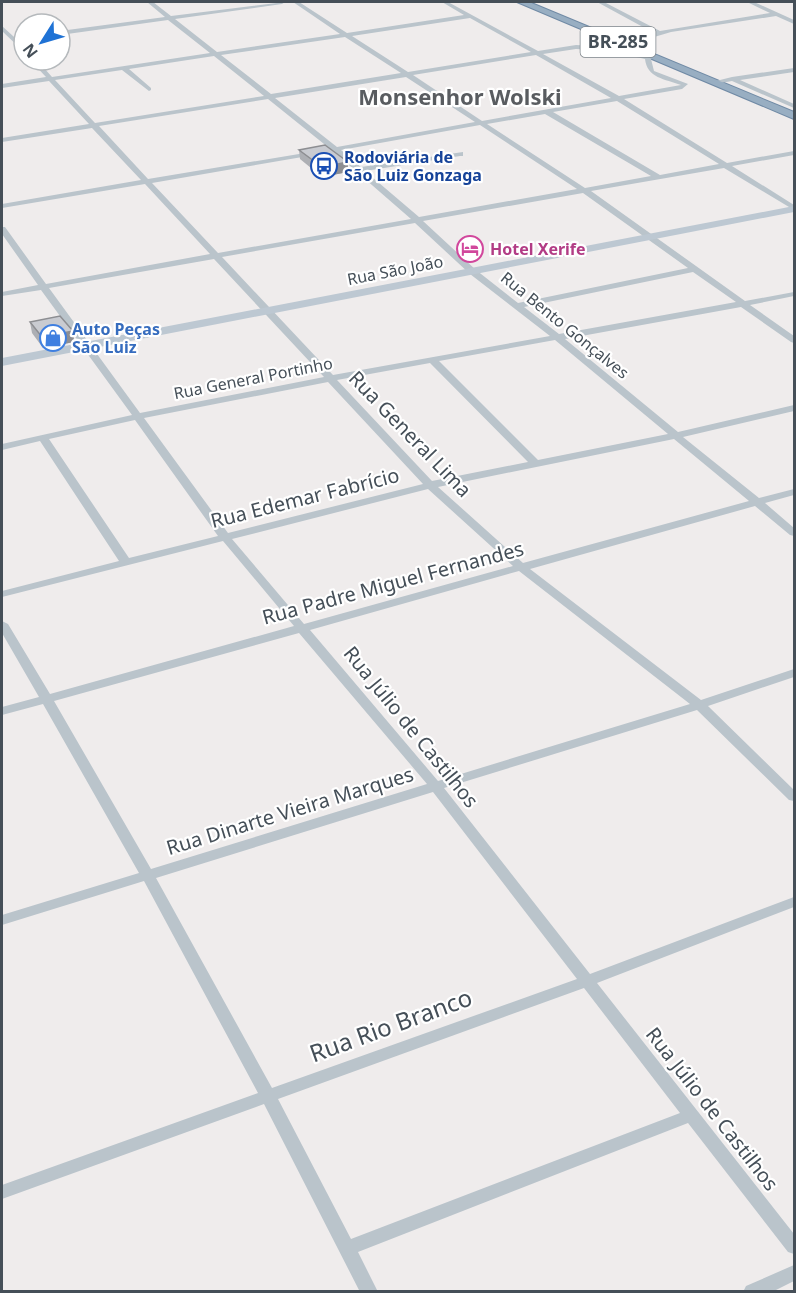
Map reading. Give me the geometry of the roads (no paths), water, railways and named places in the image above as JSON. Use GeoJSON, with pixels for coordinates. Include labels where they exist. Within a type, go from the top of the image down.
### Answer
{"type":"FeatureCollection","features":[{"type":"Feature","properties":{"kind":"highway","name":"BR-285"},"geometry":{"type":"LineString","coordinates":[[522,2],[795,116]]}},
{"type":"Feature","properties":{"kind":"main road","name":"Rua São João"},"geometry":{"type":"LineString","coordinates":[[2,362],[795,209]]}},
{"type":"Feature","properties":{"kind":"street","name":"Rua Bento Gonçalves"},"geometry":{"type":"LineString","coordinates":[[150,2],[335,150],[473,272],[558,338],[673,436],[795,533]]}},
{"type":"Feature","properties":{"kind":"street"},"geometry":{"type":"LineString","coordinates":[[72,31],[282,2]]}},
{"type":"Feature","properties":{"kind":"street"},"geometry":{"type":"LineString","coordinates":[[296,2],[585,191],[795,340]]}},
{"type":"Feature","properties":{"kind":"street"},"geometry":{"type":"LineString","coordinates":[[445,2],[619,99],[795,209]]}},
{"type":"Feature","properties":{"kind":"street"},"geometry":{"type":"LineString","coordinates":[[600,2],[659,33]]}},
{"type":"Feature","properties":{"kind":"street"},"geometry":{"type":"LineString","coordinates":[[750,2],[795,22]]}},
{"type":"Feature","properties":{"kind":"street"},"geometry":{"type":"LineString","coordinates":[[624,44],[659,33],[776,14]]}},
{"type":"Feature","properties":{"kind":"street"},"geometry":{"type":"LineString","coordinates":[[2,86],[472,16]]}},
{"type":"Feature","properties":{"kind":"street"},"geometry":{"type":"LineString","coordinates":[[2,140],[405,74],[593,46],[650,57],[649,68],[652,72],[685,84],[682,87],[481,124],[2,206]]}},
{"type":"Feature","properties":{"kind":"street"},"geometry":{"type":"LineString","coordinates":[[124,68],[148,89]]}},
{"type":"Feature","properties":{"kind":"street"},"geometry":{"type":"LineString","coordinates":[[715,82],[795,70]]}},
{"type":"Feature","properties":{"kind":"street","name":"Rua General Lima"},"geometry":{"type":"LineString","coordinates":[[44,72],[430,485],[522,568],[699,705],[795,797]]}},
{"type":"Feature","properties":{"kind":"street"},"geometry":{"type":"LineString","coordinates":[[732,79],[795,106]]}},
{"type":"Feature","properties":{"kind":"street"},"geometry":{"type":"LineString","coordinates":[[547,112],[660,178]]}},
{"type":"Feature","properties":{"kind":"street"},"geometry":{"type":"LineString","coordinates":[[2,294],[794,153]]}},
{"type":"Feature","properties":{"kind":"street"},"geometry":{"type":"LineString","coordinates":[[359,170],[460,154]]}},
{"type":"Feature","properties":{"kind":"street","name":"Rua Júlio de Castilhos"},"geometry":{"type":"LineString","coordinates":[[2,229],[225,537],[436,787],[795,1247]]}},
{"type":"Feature","properties":{"kind":"street"},"geometry":{"type":"LineString","coordinates":[[517,306],[696,269]]}},
{"type":"Feature","properties":{"kind":"street","name":"Rua General Portinho"},"geometry":{"type":"LineString","coordinates":[[2,447],[138,416],[331,378],[795,294]]}},
{"type":"Feature","properties":{"kind":"street"},"geometry":{"type":"LineString","coordinates":[[432,359],[536,464]]}},
{"type":"Feature","properties":{"kind":"street","name":"Rua Edemar Fabrício"},"geometry":{"type":"LineString","coordinates":[[2,594],[430,485],[673,436],[795,408]]}},
{"type":"Feature","properties":{"kind":"street"},"geometry":{"type":"LineString","coordinates":[[42,437],[126,561]]}},
{"type":"Feature","properties":{"kind":"street","name":"Rua Padre Miguel Fernandes"},"geometry":{"type":"LineString","coordinates":[[2,711],[795,492]]}},
{"type":"Feature","properties":{"kind":"street"},"geometry":{"type":"LineString","coordinates":[[2,624],[148,875],[268,1096],[369,1292]]}},
{"type":"Feature","properties":{"kind":"street","name":"Rua Dinarte Vieira Marques"},"geometry":{"type":"LineString","coordinates":[[2,920],[436,787],[795,673]]}},
{"type":"Feature","properties":{"kind":"street","name":"Rua Rio Branco"},"geometry":{"type":"LineString","coordinates":[[2,1192],[587,981],[795,902]]}},
{"type":"Feature","properties":{"kind":"street"},"geometry":{"type":"LineString","coordinates":[[347,1248],[692,1115]]}},
{"type":"Feature","properties":{"kind":"street"},"geometry":{"type":"LineString","coordinates":[[752,1292],[795,1274]]}},
{"type":"Feature","properties":{"kind":"place","name":"Rodoviária de São Luiz Gonzaga"},"geometry":{"type":"Point","coordinates":[324,166]}},
{"type":"Feature","properties":{"kind":"place","name":"Hotel Xerife"},"geometry":{"type":"Point","coordinates":[470,249]}},
{"type":"Feature","properties":{"kind":"place","name":"Auto Peças São Luiz"},"geometry":{"type":"Point","coordinates":[53,338]}},
{"type":"Feature","properties":{"kind":"district","name":"Monsenhor Wolski"},"geometry":{"type":"Point","coordinates":[460,97]}}]}
